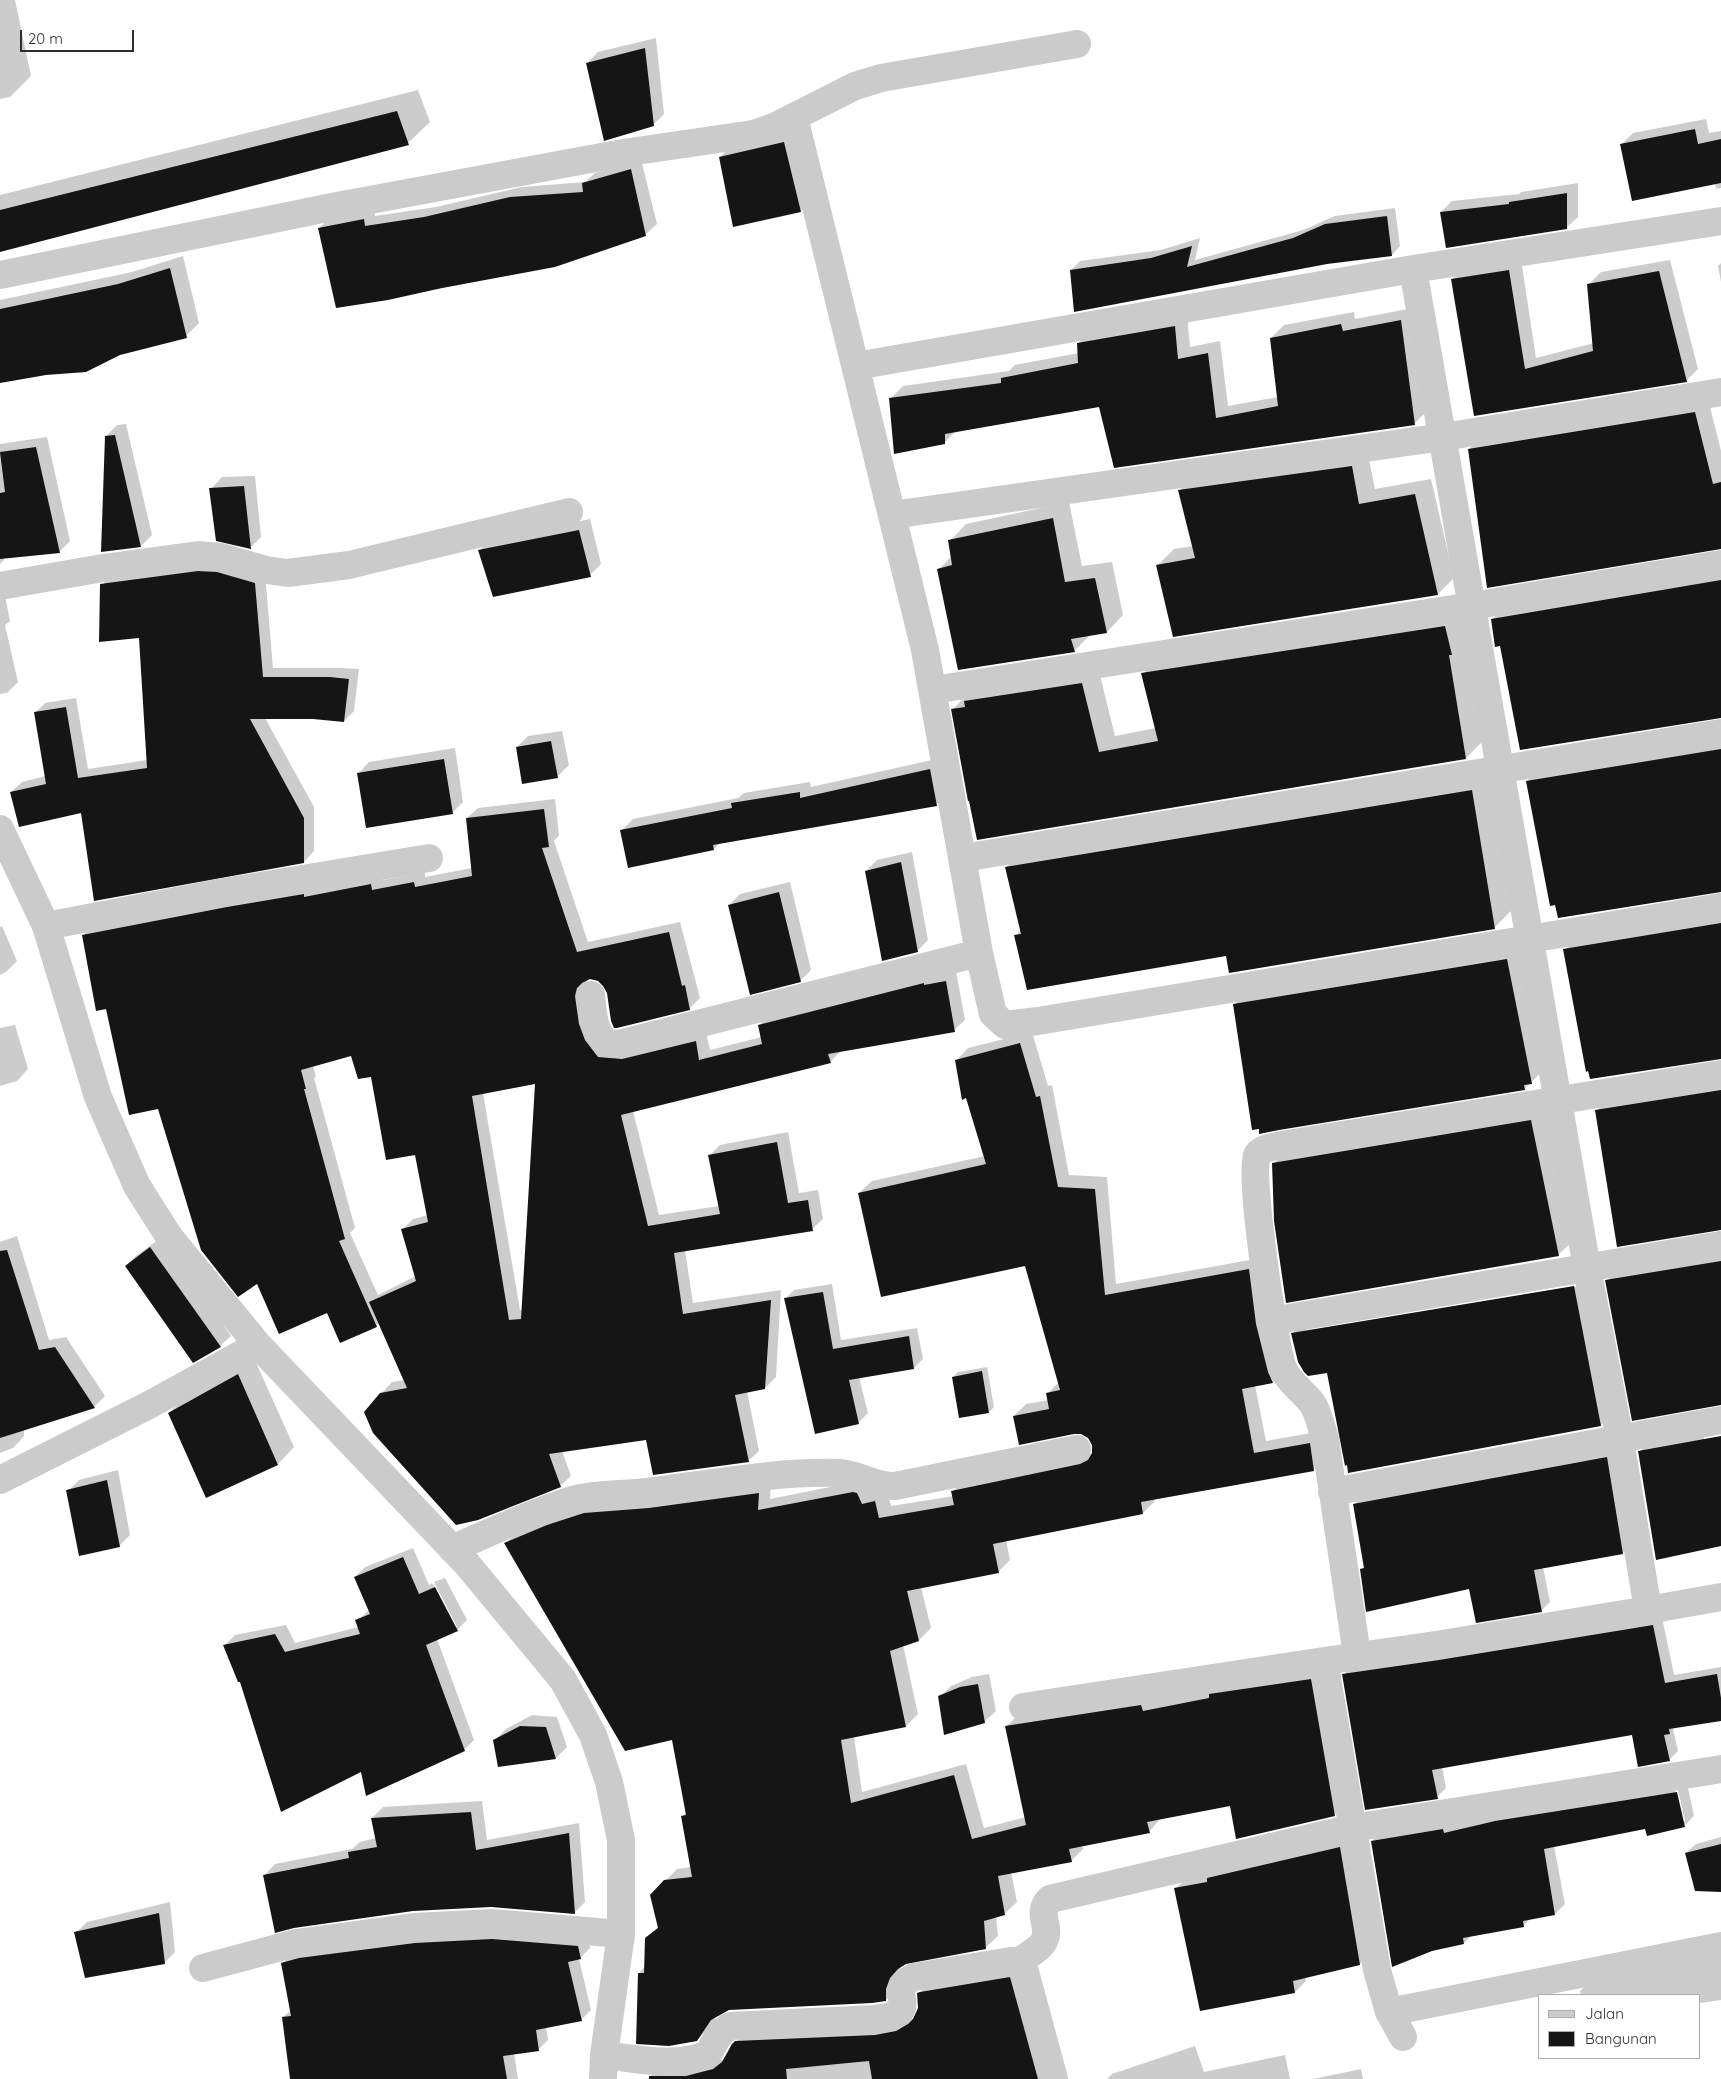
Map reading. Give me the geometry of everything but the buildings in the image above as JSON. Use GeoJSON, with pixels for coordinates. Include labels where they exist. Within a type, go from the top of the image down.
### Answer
{"type":"FeatureCollection","features":[{"type":"Feature","properties":{"kind":"street"},"geometry":{"type":"LineString","coordinates":[[0,275],[332,207],[623,153],[753,134],[774,127],[855,86],[881,78],[1077,44]]}},
{"type":"Feature","properties":{"kind":"street"},"geometry":{"type":"LineString","coordinates":[[794,117],[926,650],[979,953],[992,1014],[1005,1025],[1038,1021],[1721,907]]}},
{"type":"Feature","properties":{"kind":"street"},"geometry":{"type":"LineString","coordinates":[[856,366],[1413,270],[1721,221]]}},
{"type":"Feature","properties":{"kind":"street"},"geometry":{"type":"LineString","coordinates":[[1413,270],[1587,1268],[1620,1440],[1648,1610]]}},
{"type":"Feature","properties":{"kind":"street"},"geometry":{"type":"LineString","coordinates":[[892,515],[1443,437],[1721,392]]}},
{"type":"Feature","properties":{"kind":"street"},"geometry":{"type":"LineString","coordinates":[[0,586],[103,568],[198,555],[220,556],[266,570],[288,573],[315,571],[349,565],[569,512]]}},
{"type":"Feature","properties":{"kind":"street"},"geometry":{"type":"LineString","coordinates":[[933,690],[1472,606],[1721,564]]}},
{"type":"Feature","properties":{"kind":"street"},"geometry":{"type":"LineString","coordinates":[[963,858],[1721,733]]}},
{"type":"Feature","properties":{"kind":"street"},"geometry":{"type":"LineString","coordinates":[[0,829],[46,926],[98,1097],[137,1186],[170,1238],[258,1345],[467,1564],[563,1680],[593,1735],[610,1782],[621,1840],[621,1934],[603,2067],[688,2060],[708,2054],[720,2033],[730,2026],[874,2019],[895,2015],[903,2004],[901,1988],[904,1982],[914,1977],[1011,1961],[1019,1962],[1044,1943],[1046,1934],[1043,1910],[1045,1904],[1050,1899],[1353,1828],[1721,1769]]}},
{"type":"Feature","properties":{"kind":"street"},"geometry":{"type":"LineString","coordinates":[[46,926],[224,892],[429,858]]}},
{"type":"Feature","properties":{"kind":"street"},"geometry":{"type":"LineString","coordinates":[[591,995],[594,1025],[598,1035],[606,1044],[618,1044],[979,953]]}},
{"type":"Feature","properties":{"kind":"street"},"geometry":{"type":"LineString","coordinates":[[1357,1655],[1320,1421],[1314,1405],[1283,1368],[1272,1321],[1256,1186],[1255,1161],[1257,1154],[1263,1150],[1281,1145],[1558,1102],[1721,1074]]}},
{"type":"Feature","properties":{"kind":"street"},"geometry":{"type":"LineString","coordinates":[[1272,1321],[1721,1245]]}},
{"type":"Feature","properties":{"kind":"street"},"geometry":{"type":"LineString","coordinates":[[0,1480],[149,1405],[258,1345]]}},
{"type":"Feature","properties":{"kind":"street"},"geometry":{"type":"LineString","coordinates":[[1332,1492],[1721,1420]]}},
{"type":"Feature","properties":{"kind":"street"},"geometry":{"type":"LineString","coordinates":[[452,1549],[523,1518],[572,1500],[595,1496],[640,1493],[778,1476],[842,1473],[883,1486],[895,1486],[1077,1449]]}},
{"type":"Feature","properties":{"kind":"street"},"geometry":{"type":"LineString","coordinates":[[1024,1707],[1357,1655],[1436,1645],[1721,1597]]}},
{"type":"Feature","properties":{"kind":"street"},"geometry":{"type":"LineString","coordinates":[[1324,1661],[1377,1970],[1388,2012],[1403,2037]]}},
{"type":"Feature","properties":{"kind":"street"},"geometry":{"type":"LineString","coordinates":[[204,1968],[296,1943],[414,1927],[492,1924],[621,1934]]}},
{"type":"Feature","properties":{"kind":"street"},"geometry":{"type":"LineString","coordinates":[[1388,2012],[1721,1946]]}},
{"type":"Feature","properties":{"kind":"street"},"geometry":{"type":"LineString","coordinates":[[1019,1962],[1025,1972],[1054,2079]]}}]}
